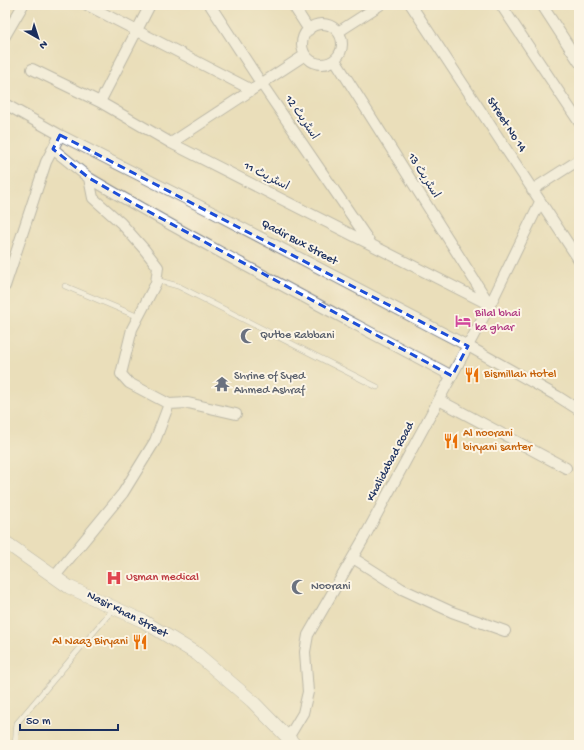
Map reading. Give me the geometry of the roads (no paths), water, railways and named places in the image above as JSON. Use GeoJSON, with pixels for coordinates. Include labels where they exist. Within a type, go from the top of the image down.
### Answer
{"type":"FeatureCollection","features":[{"type":"Feature","properties":{"kind":"street"},"geometry":{"type":"LineString","coordinates":[[5,36],[23,5]]}},
{"type":"Feature","properties":{"kind":"street"},"geometry":{"type":"LineString","coordinates":[[87,5],[252,90]]}},
{"type":"Feature","properties":{"kind":"street"},"geometry":{"type":"LineString","coordinates":[[100,102],[150,5]]}},
{"type":"Feature","properties":{"kind":"street","name":"اسٹریٹ 12"},"geometry":{"type":"LineString","coordinates":[[210,5],[372,246]]}},
{"type":"Feature","properties":{"kind":"street"},"geometry":{"type":"LineString","coordinates":[[293,5],[309,30]]}},
{"type":"Feature","properties":{"kind":"street"},"geometry":{"type":"LineString","coordinates":[[338,32],[380,5]]}},
{"type":"Feature","properties":{"kind":"street","name":"Street No 14"},"geometry":{"type":"LineString","coordinates":[[411,5],[579,260]]}},
{"type":"Feature","properties":{"kind":"street"},"geometry":{"type":"LineString","coordinates":[[501,5],[579,122]]}},
{"type":"Feature","properties":{"kind":"street"},"geometry":{"type":"LineString","coordinates":[[542,5],[579,62]]}},
{"type":"Feature","properties":{"kind":"street"},"geometry":{"type":"LineString","coordinates":[[318,25],[325,25],[332,27],[338,32],[342,46],[339,55],[335,60],[323,64],[316,63],[305,55],[303,44],[304,37],[309,30],[318,25]]}},
{"type":"Feature","properties":{"kind":"street"},"geometry":{"type":"LineString","coordinates":[[171,143],[305,55]]}},
{"type":"Feature","properties":{"kind":"street","name":"اسٹریٹ 13"},"geometry":{"type":"LineString","coordinates":[[335,60],[490,305]]}},
{"type":"Feature","properties":{"kind":"street","name":"اسٹریٹ 11"},"geometry":{"type":"LineString","coordinates":[[32,69],[100,102],[171,143],[490,305]]}},
{"type":"Feature","properties":{"kind":"street","name":"Qadir Bux Street"},"geometry":{"type":"LineString","coordinates":[[5,104],[60,135],[468,346],[579,410]]}},
{"type":"Feature","properties":{"kind":"street"},"geometry":{"type":"LineString","coordinates":[[5,286],[46,162],[60,135]]}},
{"type":"Feature","properties":{"kind":"street"},"geometry":{"type":"LineString","coordinates":[[53,149],[90,178],[131,202],[299,295],[452,376]]}},
{"type":"Feature","properties":{"kind":"street"},"geometry":{"type":"LineString","coordinates":[[532,190],[579,160]]}},
{"type":"Feature","properties":{"kind":"street"},"geometry":{"type":"LineString","coordinates":[[90,178],[93,198],[122,223],[158,267],[156,283],[132,330],[121,374],[129,383],[169,404],[188,403],[236,414]]}},
{"type":"Feature","properties":{"kind":"street","name":"Khalidabad Road"},"geometry":{"type":"LineString","coordinates":[[292,741],[308,692],[305,652],[308,635],[353,558],[452,376],[490,305],[540,202]]}},
{"type":"Feature","properties":{"kind":"street"},"geometry":{"type":"LineString","coordinates":[[439,400],[566,468]]}},
{"type":"Feature","properties":{"kind":"street"},"geometry":{"type":"LineString","coordinates":[[55,576],[123,493],[155,441],[169,404]]}},
{"type":"Feature","properties":{"kind":"street","name":"Nasir Khan Street"},"geometry":{"type":"LineString","coordinates":[[5,542],[69,587],[143,621],[197,654],[252,701],[292,741]]}},
{"type":"Feature","properties":{"kind":"street"},"geometry":{"type":"LineString","coordinates":[[353,558],[402,590],[452,612],[505,631]]}},
{"type":"Feature","properties":{"kind":"lane"},"geometry":{"type":"LineString","coordinates":[[156,280],[178,286],[377,387]]}},
{"type":"Feature","properties":{"kind":"lane"},"geometry":{"type":"LineString","coordinates":[[65,286],[139,317]]}},
{"type":"Feature","properties":{"kind":"lane"},"geometry":{"type":"LineString","coordinates":[[15,745],[17,723],[114,608]]}},
{"type":"Feature","properties":{"kind":"place","name":"Bilal bhai ka ghar"},"geometry":{"type":"Point","coordinates":[463,321]}},
{"type":"Feature","properties":{"kind":"place","name":"Qutbe Rabbani"},"geometry":{"type":"Point","coordinates":[248,336]}},
{"type":"Feature","properties":{"kind":"place","name":"Bismillah Hotel"},"geometry":{"type":"Point","coordinates":[472,375]}},
{"type":"Feature","properties":{"kind":"place","name":"Shrine of Syed Ahmed Ashraf"},"geometry":{"type":"Point","coordinates":[222,384]}},
{"type":"Feature","properties":{"kind":"place","name":"Al noorani biryani santer"},"geometry":{"type":"Point","coordinates":[451,441]}},
{"type":"Feature","properties":{"kind":"place","name":"Usman medical"},"geometry":{"type":"Point","coordinates":[114,578]}},
{"type":"Feature","properties":{"kind":"place","name":"Noorani"},"geometry":{"type":"Point","coordinates":[299,587]}},
{"type":"Feature","properties":{"kind":"place","name":"Al Naaz Biryani"},"geometry":{"type":"Point","coordinates":[140,642]}}]}
